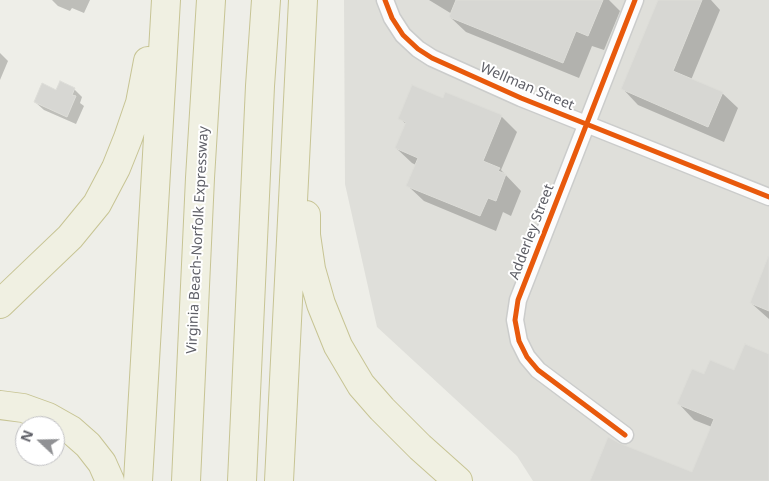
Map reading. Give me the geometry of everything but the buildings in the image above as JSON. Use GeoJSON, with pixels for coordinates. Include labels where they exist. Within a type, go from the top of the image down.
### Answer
{"type":"FeatureCollection","features":[{"type":"Feature","properties":{"kind":"highway"},"geometry":{"type":"LineString","coordinates":[[0,304],[70,237],[97,204],[116,168],[140,103],[148,66],[151,0]]}},
{"type":"Feature","properties":{"kind":"highway"},"geometry":{"type":"LineString","coordinates":[[138,481],[166,0]]}},
{"type":"Feature","properties":{"kind":"highway","name":"Virginia Beach-Norfolk Expressway"},"geometry":{"type":"LineString","coordinates":[[186,481],[211,0]]}},
{"type":"Feature","properties":{"kind":"highway"},"geometry":{"type":"LineString","coordinates":[[242,481],[260,86],[266,0]]}},
{"type":"Feature","properties":{"kind":"highway"},"geometry":{"type":"LineString","coordinates":[[279,481],[298,66],[303,0]]}},
{"type":"Feature","properties":{"kind":"highway"},"geometry":{"type":"LineString","coordinates":[[298,66],[306,178],[306,235],[321,304],[338,346],[361,385],[420,447],[458,481]]}},
{"type":"Feature","properties":{"kind":"highway"},"geometry":{"type":"LineString","coordinates":[[0,405],[31,410],[71,430],[93,451],[102,463],[110,481]]}},
{"type":"Feature","properties":{"kind":"street","name":"Wellman Street"},"geometry":{"type":"LineString","coordinates":[[385,0],[392,18],[403,35],[418,49],[432,58],[521,98],[769,197]]}},
{"type":"Feature","properties":{"kind":"street","name":"Adderley Street"},"geometry":{"type":"LineString","coordinates":[[625,435],[538,370],[527,357],[519,341],[516,320],[518,300],[635,0]]}},
{"type":"Feature","properties":{"kind":"shaded area"},"geometry":{"type":"Polygon","coordinates":[[[344,0],[769,0],[769,481],[533,481],[517,456],[377,327],[345,184],[344,0]]]}},
{"type":"Feature","properties":{"kind":"cycle path"},"geometry":{"type":"LineString","coordinates":[[385,0],[392,18],[403,35],[418,49],[432,58],[521,98],[769,197]]}},
{"type":"Feature","properties":{"kind":"cycle path"},"geometry":{"type":"LineString","coordinates":[[625,435],[538,370],[527,357],[519,341],[515,320],[518,300],[635,0]]}}]}
